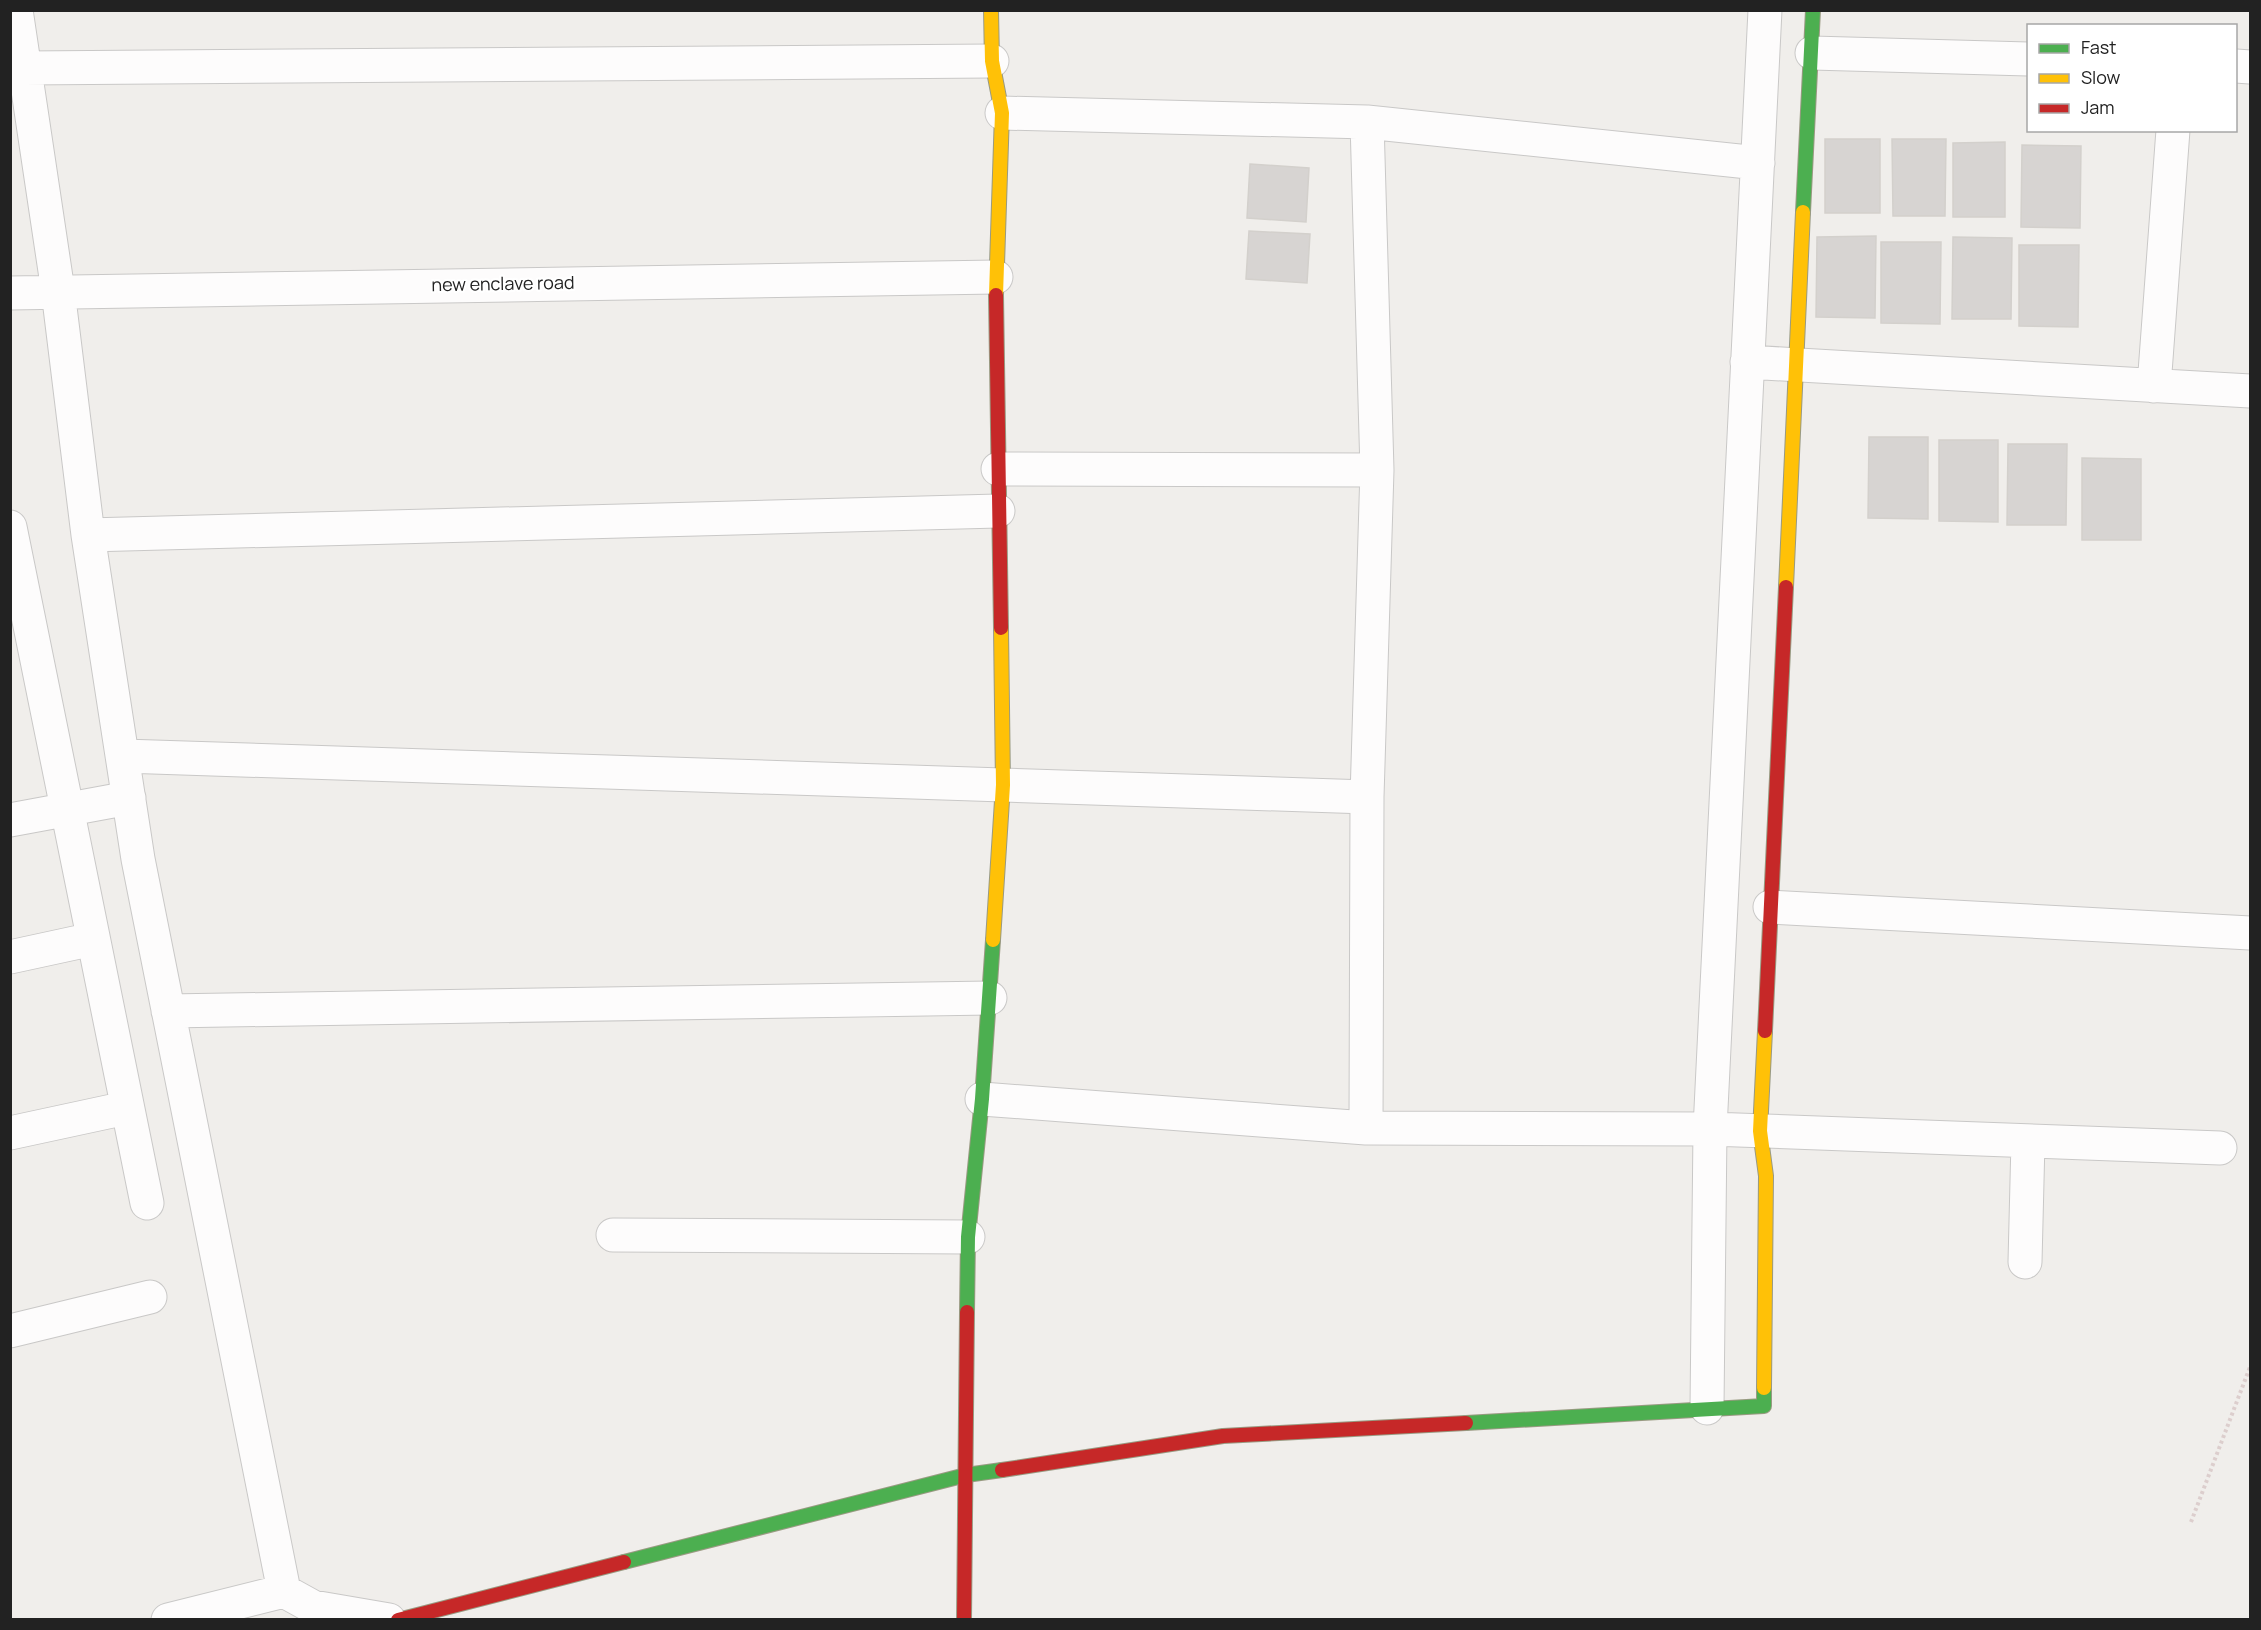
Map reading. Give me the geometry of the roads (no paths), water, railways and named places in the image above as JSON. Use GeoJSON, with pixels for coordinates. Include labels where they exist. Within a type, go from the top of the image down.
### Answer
{"type":"FeatureCollection","features":[{"type":"Feature","properties":{"kind":"street"},"geometry":{"type":"LineString","coordinates":[[16,10],[58,291],[88,535],[138,860],[284,1591],[315,1613],[390,1620]]}},
{"type":"Feature","properties":{"kind":"street"},"geometry":{"type":"LineString","coordinates":[[964,1620],[968,1237],[990,998],[1003,785],[996,277],[1002,113],[992,61],[991,10]]}},
{"type":"Feature","properties":{"kind":"street"},"geometry":{"type":"LineString","coordinates":[[1707,1408],[1710,1129],[1765,10]]}},
{"type":"Feature","properties":{"kind":"street"},"geometry":{"type":"LineString","coordinates":[[398,1620],[966,1475],[1222,1436],[1764,1406],[1766,1176],[1760,1131],[1813,10]]}},
{"type":"Feature","properties":{"kind":"street"},"geometry":{"type":"LineString","coordinates":[[1812,53],[2027,59]]}},
{"type":"Feature","properties":{"kind":"street"},"geometry":{"type":"LineString","coordinates":[[24,68],[992,61]]}},
{"type":"Feature","properties":{"kind":"street"},"geometry":{"type":"LineString","coordinates":[[1002,113],[1367,122],[1758,163]]}},
{"type":"Feature","properties":{"kind":"street"},"geometry":{"type":"LineString","coordinates":[[1366,1128],[1367,796],[1377,470],[1367,122]]}},
{"type":"Feature","properties":{"kind":"street"},"geometry":{"type":"LineString","coordinates":[[2154,386],[2173,132]]}},
{"type":"Feature","properties":{"kind":"street","name":"new enclave road"},"geometry":{"type":"LineString","coordinates":[[10,293],[996,277]]}},
{"type":"Feature","properties":{"kind":"street"},"geometry":{"type":"LineString","coordinates":[[1747,362],[2250,391]]}},
{"type":"Feature","properties":{"kind":"street"},"geometry":{"type":"LineString","coordinates":[[998,469],[1377,470]]}},
{"type":"Feature","properties":{"kind":"street"},"geometry":{"type":"LineString","coordinates":[[88,535],[998,511]]}},
{"type":"Feature","properties":{"kind":"street"},"geometry":{"type":"LineString","coordinates":[[10,527],[21,635],[67,810],[147,1203]]}},
{"type":"Feature","properties":{"kind":"street"},"geometry":{"type":"LineString","coordinates":[[123,756],[1367,796]]}},
{"type":"Feature","properties":{"kind":"street"},"geometry":{"type":"LineString","coordinates":[[10,820],[129,798]]}},
{"type":"Feature","properties":{"kind":"street"},"geometry":{"type":"LineString","coordinates":[[1770,907],[2250,933]]}},
{"type":"Feature","properties":{"kind":"street"},"geometry":{"type":"LineString","coordinates":[[10,957],[93,939]]}},
{"type":"Feature","properties":{"kind":"street"},"geometry":{"type":"LineString","coordinates":[[168,1011],[990,998]]}},
{"type":"Feature","properties":{"kind":"street"},"geometry":{"type":"LineString","coordinates":[[982,1099],[1366,1128],[1710,1129],[2220,1148]]}},
{"type":"Feature","properties":{"kind":"street"},"geometry":{"type":"LineString","coordinates":[[10,1133],[126,1108]]}},
{"type":"Feature","properties":{"kind":"street"},"geometry":{"type":"LineString","coordinates":[[2025,1263],[2028,1141]]}},
{"type":"Feature","properties":{"kind":"street"},"geometry":{"type":"LineString","coordinates":[[613,1235],[968,1237]]}},
{"type":"Feature","properties":{"kind":"street"},"geometry":{"type":"LineString","coordinates":[[10,1331],[150,1297]]}},
{"type":"Feature","properties":{"kind":"street"},"geometry":{"type":"LineString","coordinates":[[168,1620],[284,1591]]}}]}
